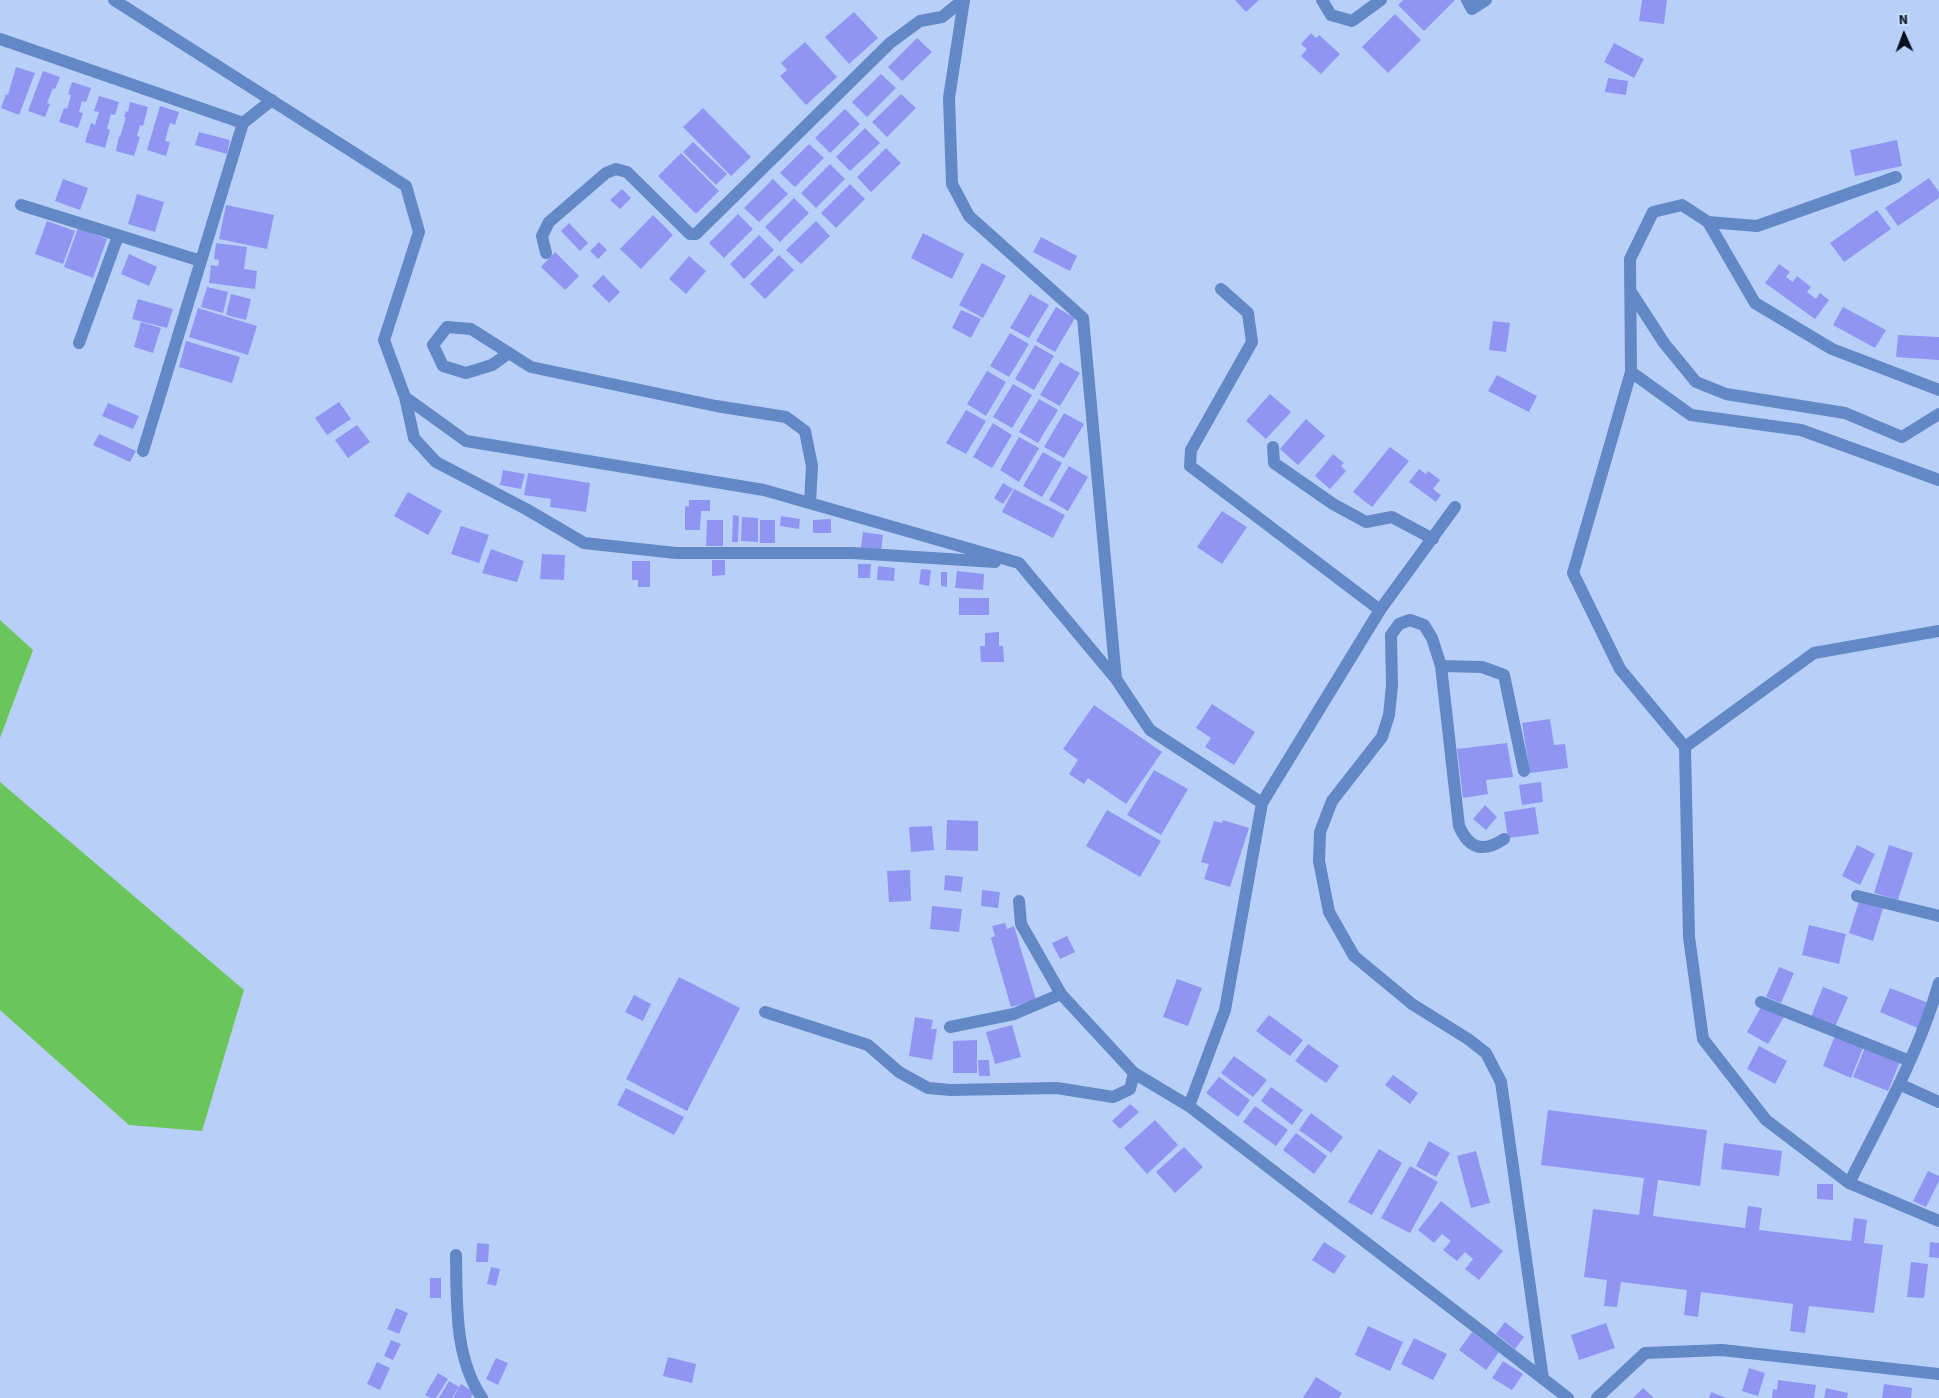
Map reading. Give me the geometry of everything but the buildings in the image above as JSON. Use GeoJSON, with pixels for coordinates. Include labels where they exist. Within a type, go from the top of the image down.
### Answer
{"type":"FeatureCollection","features":[{"type":"Feature","properties":{"kind":"street"},"geometry":{"type":"LineString","coordinates":[[114,0],[406,186],[419,232],[384,340],[405,397],[414,438],[436,462],[526,509],[584,543],[676,553],[853,553],[1019,563]]}},
{"type":"Feature","properties":{"kind":"street"},"geometry":{"type":"LineString","coordinates":[[546,253],[542,236],[549,222],[606,173],[616,169],[627,172],[690,234],[696,234],[890,43],[920,21],[942,17],[964,0]]}},
{"type":"Feature","properties":{"kind":"street"},"geometry":{"type":"LineString","coordinates":[[964,0],[949,98],[952,184],[969,216],[1083,318],[1116,679]]}},
{"type":"Feature","properties":{"kind":"street"},"geometry":{"type":"LineString","coordinates":[[1322,0],[1331,15],[1352,21],[1381,0]]}},
{"type":"Feature","properties":{"kind":"street"},"geometry":{"type":"LineString","coordinates":[[1467,0],[1472,8],[1486,0]]}},
{"type":"Feature","properties":{"kind":"street"},"geometry":{"type":"LineString","coordinates":[[0,39],[243,123]]}},
{"type":"Feature","properties":{"kind":"street"},"geometry":{"type":"LineString","coordinates":[[143,451],[243,123],[272,100]]}},
{"type":"Feature","properties":{"kind":"street"},"geometry":{"type":"LineString","coordinates":[[1708,222],[1756,226],[1896,177]]}},
{"type":"Feature","properties":{"kind":"street"},"geometry":{"type":"LineString","coordinates":[[21,205],[201,261]]}},
{"type":"Feature","properties":{"kind":"street"},"geometry":{"type":"LineString","coordinates":[[1939,390],[1832,349],[1755,303],[1708,222],[1682,205],[1653,212],[1630,259],[1631,372],[1573,573],[1620,669],[1685,747],[1690,937],[1703,1039],[1766,1120],[1849,1183],[1939,1221]]}},
{"type":"Feature","properties":{"kind":"street"},"geometry":{"type":"LineString","coordinates":[[79,343],[118,236]]}},
{"type":"Feature","properties":{"kind":"street"},"geometry":{"type":"LineString","coordinates":[[1221,288],[1248,313],[1252,342],[1191,450],[1190,466],[1380,610]]}},
{"type":"Feature","properties":{"kind":"street"},"geometry":{"type":"LineString","coordinates":[[1631,292],[1664,343],[1696,382],[1703,385],[1726,394],[1845,413],[1902,437],[1939,414]]}},
{"type":"Feature","properties":{"kind":"street"},"geometry":{"type":"LineString","coordinates":[[509,353],[492,365],[466,373],[443,366],[433,345],[447,327],[471,329],[509,353],[531,367],[716,406],[786,417],[805,431],[812,466],[810,503]]}},
{"type":"Feature","properties":{"kind":"street"},"geometry":{"type":"LineString","coordinates":[[1631,372],[1692,415],[1801,430],[1939,480]]}},
{"type":"Feature","properties":{"kind":"street"},"geometry":{"type":"LineString","coordinates":[[405,397],[466,441],[764,490],[1019,563],[1116,679],[1150,730],[1262,803]]}},
{"type":"Feature","properties":{"kind":"street"},"geometry":{"type":"LineString","coordinates":[[1273,447],[1274,462],[1334,504],[1366,522],[1392,517],[1433,539]]}},
{"type":"Feature","properties":{"kind":"street"},"geometry":{"type":"LineString","coordinates":[[1189,1106],[1224,1010],[1262,803],[1380,610],[1455,508]]}},
{"type":"Feature","properties":{"kind":"street"},"geometry":{"type":"LineString","coordinates":[[1504,839],[1492,847],[1475,846],[1464,838],[1459,826],[1440,666],[1432,638],[1424,625],[1410,620],[1399,624],[1391,635],[1392,685],[1390,715],[1382,738],[1332,801],[1320,832],[1319,861],[1329,912],[1354,956],[1412,1004],[1468,1039],[1486,1053],[1501,1082],[1543,1379]]}},
{"type":"Feature","properties":{"kind":"street"},"geometry":{"type":"LineString","coordinates":[[1685,747],[1814,653],[1939,631]]}},
{"type":"Feature","properties":{"kind":"street"},"geometry":{"type":"LineString","coordinates":[[1440,666],[1482,667],[1504,675],[1524,771]]}},
{"type":"Feature","properties":{"kind":"street"},"geometry":{"type":"LineString","coordinates":[[1857,896],[1939,916]]}},
{"type":"Feature","properties":{"kind":"street"},"geometry":{"type":"LineString","coordinates":[[1019,901],[1021,924],[1061,994],[1134,1073],[1189,1106],[1568,1398]]}},
{"type":"Feature","properties":{"kind":"street"},"geometry":{"type":"LineString","coordinates":[[1849,1183],[1910,1061],[1934,1018],[1939,983]]}},
{"type":"Feature","properties":{"kind":"street"},"geometry":{"type":"LineString","coordinates":[[950,1027],[1014,1014],[1061,994]]}},
{"type":"Feature","properties":{"kind":"street"},"geometry":{"type":"LineString","coordinates":[[1761,1002],[1910,1061]]}},
{"type":"Feature","properties":{"kind":"street"},"geometry":{"type":"LineString","coordinates":[[765,1012],[868,1046],[899,1072],[928,1088],[951,1090],[1058,1088],[1113,1097],[1130,1089],[1134,1073]]}},
{"type":"Feature","properties":{"kind":"street"},"geometry":{"type":"LineString","coordinates":[[1899,1084],[1939,1102]]}},
{"type":"Feature","properties":{"kind":"street"},"geometry":{"type":"LineString","coordinates":[[456,1255],[457,1311],[466,1370],[482,1398]]}},
{"type":"Feature","properties":{"kind":"street"},"geometry":{"type":"LineString","coordinates":[[1597,1398],[1646,1352],[1722,1350],[1939,1374]]}},
{"type":"Feature","properties":{"kind":"shaded area"},"geometry":{"type":"Polygon","coordinates":[[[0,620],[33,650],[0,738],[0,620]]]}},
{"type":"Feature","properties":{"kind":"shaded area"},"geometry":{"type":"Polygon","coordinates":[[[0,782],[244,990],[202,1131],[129,1125],[0,1010],[0,782]]]}}]}
